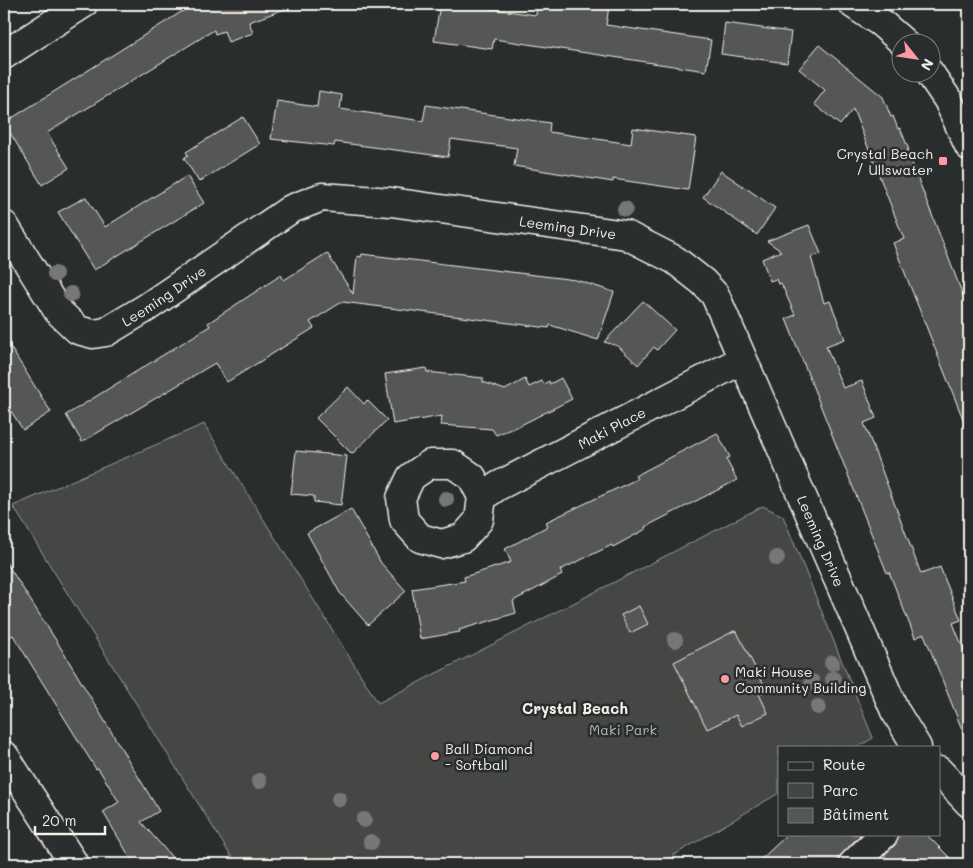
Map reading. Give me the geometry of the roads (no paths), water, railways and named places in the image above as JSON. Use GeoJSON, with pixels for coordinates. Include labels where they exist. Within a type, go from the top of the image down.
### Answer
{"type":"FeatureCollection","features":[{"type":"Feature","properties":{"kind":"street"},"geometry":{"type":"LineString","coordinates":[[853,4],[892,32]]}},
{"type":"Feature","properties":{"kind":"street"},"geometry":{"type":"LineString","coordinates":[[4,55],[68,7]]}},
{"type":"Feature","properties":{"kind":"street"},"geometry":{"type":"LineString","coordinates":[[936,82],[948,100],[967,136]]}},
{"type":"Feature","properties":{"kind":"street","name":"Leeming Drive"},"geometry":{"type":"LineString","coordinates":[[4,225],[58,312],[78,330],[93,334],[106,332],[146,308],[291,209],[322,197],[392,202],[626,235],[675,260],[703,282],[715,295],[891,702],[916,746]]}},
{"type":"Feature","properties":{"kind":"street","name":"Maki Place"},"geometry":{"type":"LineString","coordinates":[[482,497],[498,486],[742,360]]}},
{"type":"Feature","properties":{"kind":"street"},"geometry":{"type":"LineString","coordinates":[[4,754],[74,864]]}},
{"type":"Feature","properties":{"kind":"street"},"geometry":{"type":"LineString","coordinates":[[941,776],[969,803]]}},
{"type":"Feature","properties":{"kind":"street"},"geometry":{"type":"LineString","coordinates":[[853,864],[882,836]]}},
{"type":"Feature","properties":{"kind":"place","name":"Crystal Beach / Ullswater"},"geometry":{"type":"Point","coordinates":[943,161]}},
{"type":"Feature","properties":{"kind":"place","name":"Maki House Community Building"},"geometry":{"type":"Point","coordinates":[725,679]}},
{"type":"Feature","properties":{"kind":"place","name":"Ball Diamond - Softball"},"geometry":{"type":"Point","coordinates":[435,756]}},
{"type":"Feature","properties":{"kind":"district","name":"Crystal Beach"},"geometry":{"type":"Point","coordinates":[575,708]}},
{"type":"Feature","properties":{"kind":"park label","name":"Maki Park"},"geometry":{"type":"Point","coordinates":[623,729]}}]}
